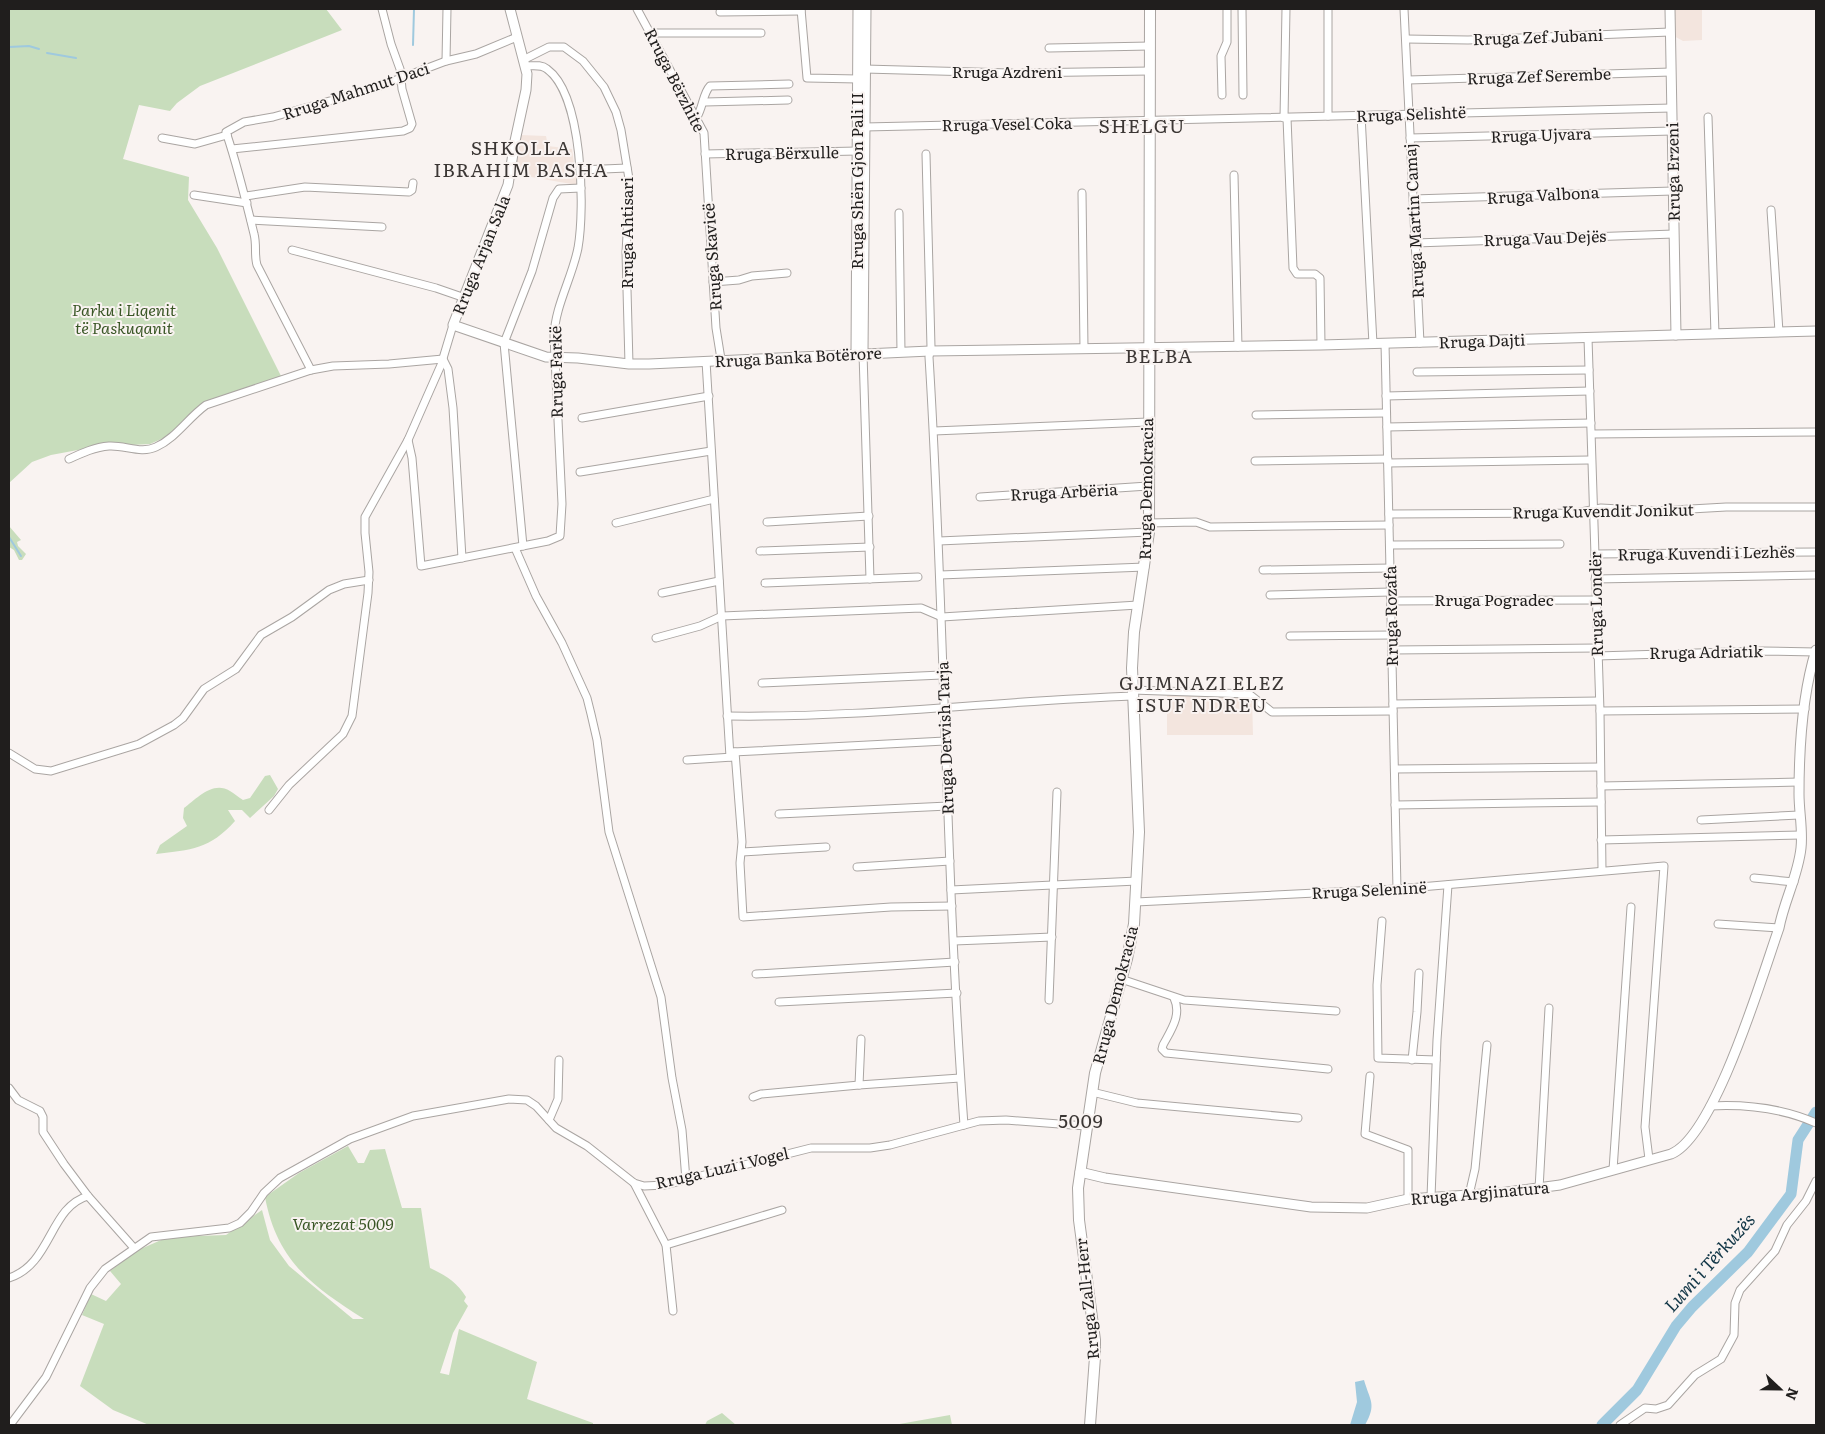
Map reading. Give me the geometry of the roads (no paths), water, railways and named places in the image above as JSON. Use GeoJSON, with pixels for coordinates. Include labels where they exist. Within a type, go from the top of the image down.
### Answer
{"type":"FeatureCollection","features":[{"type":"Feature","properties":{"kind":"main road","name":"Rruga Demokracia"},"geometry":{"type":"LineString","coordinates":[[1080,1172],[1086,1126],[1099,1057],[1131,941],[1136,902],[1139,808],[1132,693],[1132,651],[1145,566],[1148,527],[1150,9]]}},
{"type":"Feature","properties":{"kind":"main road","name":"Rruga Zall-Herr"},"geometry":{"type":"LineString","coordinates":[[1080,1172],[1078,1211],[1095,1357],[1090,1425]]}},
{"type":"Feature","properties":{"kind":"street"},"geometry":{"type":"LineString","coordinates":[[232,149],[329,140],[403,131],[410,128],[412,124],[402,90],[402,78],[382,9]]}},
{"type":"Feature","properties":{"kind":"street"},"geometry":{"type":"LineString","coordinates":[[446,61],[447,9]]}},
{"type":"Feature","properties":{"kind":"street","name":"Rruga Arjan Sala"},"geometry":{"type":"LineString","coordinates":[[453,325],[508,185],[514,141],[526,90],[524,63],[510,9]]}},
{"type":"Feature","properties":{"kind":"street","name":"Rruga Bërzhite"},"geometry":{"type":"LineString","coordinates":[[637,9],[697,117],[704,133],[705,154]]}},
{"type":"Feature","properties":{"kind":"street","name":"Rruga Shën Gjon Pali II"},"geometry":{"type":"LineString","coordinates":[[858,9],[859,353]]}},
{"type":"Feature","properties":{"kind":"street","name":"Rruga Shën Gjon Pali II"},"geometry":{"type":"LineString","coordinates":[[859,353],[866,9]]}},
{"type":"Feature","properties":{"kind":"street"},"geometry":{"type":"LineString","coordinates":[[1222,96],[1222,56],[1227,42],[1227,9]]}},
{"type":"Feature","properties":{"kind":"street"},"geometry":{"type":"LineString","coordinates":[[1242,9],[1243,95]]}},
{"type":"Feature","properties":{"kind":"street"},"geometry":{"type":"LineString","coordinates":[[1286,9],[1285,118],[1293,268],[1297,274],[1315,274],[1320,278],[1321,345]]}},
{"type":"Feature","properties":{"kind":"street"},"geometry":{"type":"LineString","coordinates":[[1328,9],[1328,116]]}},
{"type":"Feature","properties":{"kind":"street","name":"Rruga Martin Camaj"},"geometry":{"type":"LineString","coordinates":[[1404,9],[1420,342]]}},
{"type":"Feature","properties":{"kind":"street","name":"Rruga Erzeni"},"geometry":{"type":"LineString","coordinates":[[1670,9],[1676,335]]}},
{"type":"Feature","properties":{"kind":"street"},"geometry":{"type":"LineString","coordinates":[[720,12],[801,10],[807,78],[858,79]]}},
{"type":"Feature","properties":{"kind":"street","name":"Rruga Zef Jubani"},"geometry":{"type":"LineString","coordinates":[[1406,39],[1468,40],[1670,32]]}},
{"type":"Feature","properties":{"kind":"street"},"geometry":{"type":"LineString","coordinates":[[651,33],[761,34]]}},
{"type":"Feature","properties":{"kind":"street","name":"Rruga Mahmut Daci"},"geometry":{"type":"LineString","coordinates":[[227,135],[226,132],[229,128],[244,122],[274,118],[372,89],[446,61],[476,54],[517,37]]}},
{"type":"Feature","properties":{"kind":"street","name":"Rruga Ahtisari"},"geometry":{"type":"LineString","coordinates":[[524,63],[548,47],[559,46],[583,61],[612,100],[621,130],[630,185],[626,252],[629,364]]}},
{"type":"Feature","properties":{"kind":"street","name":"Rruga Azdreni"},"geometry":{"type":"LineString","coordinates":[[1049,48],[1150,46]]}},
{"type":"Feature","properties":{"kind":"street","name":"Rruga Farkë"},"geometry":{"type":"LineString","coordinates":[[408,440],[412,458],[421,566],[555,540],[561,533],[554,323],[570,282],[578,246],[582,209],[580,170],[574,122],[564,94],[546,68],[524,63]]}},
{"type":"Feature","properties":{"kind":"street","name":"Rruga Azdreni"},"geometry":{"type":"LineString","coordinates":[[865,69],[1010,73],[1150,71]]}},
{"type":"Feature","properties":{"kind":"street","name":"Rruga Zef Serembe"},"geometry":{"type":"LineString","coordinates":[[1408,80],[1671,72]]}},
{"type":"Feature","properties":{"kind":"street"},"geometry":{"type":"LineString","coordinates":[[697,117],[705,102],[707,89],[715,84],[789,84]]}},
{"type":"Feature","properties":{"kind":"street"},"geometry":{"type":"LineString","coordinates":[[705,102],[788,100]]}},
{"type":"Feature","properties":{"kind":"street","name":"Rruga Selishtë"},"geometry":{"type":"LineString","coordinates":[[1150,121],[1409,113],[1672,108]]}},
{"type":"Feature","properties":{"kind":"street"},"geometry":{"type":"LineString","coordinates":[[1361,115],[1373,344]]}},
{"type":"Feature","properties":{"kind":"street"},"geometry":{"type":"LineString","coordinates":[[1708,117],[1714,334]]}},
{"type":"Feature","properties":{"kind":"street","name":"Rruga Vesel Coka"},"geometry":{"type":"LineString","coordinates":[[865,127],[1150,121]]}},
{"type":"Feature","properties":{"kind":"street","name":"Rruga Ujvara"},"geometry":{"type":"LineString","coordinates":[[1410,138],[1672,131]]}},
{"type":"Feature","properties":{"kind":"street"},"geometry":{"type":"LineString","coordinates":[[162,138],[195,144],[227,135],[247,200],[258,266],[311,370]]}},
{"type":"Feature","properties":{"kind":"street","name":"Rruga Bërxulle"},"geometry":{"type":"LineString","coordinates":[[705,154],[858,151]]}},
{"type":"Feature","properties":{"kind":"street","name":"Rruga Skavicë"},"geometry":{"type":"LineString","coordinates":[[705,154],[713,282],[721,359]]}},
{"type":"Feature","properties":{"kind":"street","name":"Rruga Dervish Tarja"},"geometry":{"type":"LineString","coordinates":[[926,154],[930,351],[942,617],[942,675],[960,1078],[964,1125]]}},
{"type":"Feature","properties":{"kind":"street"},"geometry":{"type":"LineString","coordinates":[[580,170],[627,168]]}},
{"type":"Feature","properties":{"kind":"street"},"geometry":{"type":"LineString","coordinates":[[1234,175],[1238,346]]}},
{"type":"Feature","properties":{"kind":"street"},"geometry":{"type":"LineString","coordinates":[[194,195],[247,200],[305,187],[409,192],[412,190],[413,183]]}},
{"type":"Feature","properties":{"kind":"street"},"geometry":{"type":"LineString","coordinates":[[581,188],[559,188],[553,198],[532,271],[504,343],[519,547],[525,572],[569,659],[591,714],[597,740],[609,832],[661,997],[672,1078],[682,1130],[686,1180]]}},
{"type":"Feature","properties":{"kind":"street","name":"Rruga Valbona"},"geometry":{"type":"LineString","coordinates":[[1413,199],[1673,190]]}},
{"type":"Feature","properties":{"kind":"street"},"geometry":{"type":"LineString","coordinates":[[1082,192],[1084,348]]}},
{"type":"Feature","properties":{"kind":"street"},"geometry":{"type":"LineString","coordinates":[[1771,210],[1779,332]]}},
{"type":"Feature","properties":{"kind":"street"},"geometry":{"type":"LineString","coordinates":[[899,213],[901,352]]}},
{"type":"Feature","properties":{"kind":"street"},"geometry":{"type":"LineString","coordinates":[[251,220],[382,227]]}},
{"type":"Feature","properties":{"kind":"street","name":"Rruga Vau Dejës"},"geometry":{"type":"LineString","coordinates":[[1416,243],[1674,234]]}},
{"type":"Feature","properties":{"kind":"street"},"geometry":{"type":"LineString","coordinates":[[292,250],[436,288],[464,298]]}},
{"type":"Feature","properties":{"kind":"street"},"geometry":{"type":"LineString","coordinates":[[713,282],[787,273]]}},
{"type":"Feature","properties":{"kind":"street"},"geometry":{"type":"LineString","coordinates":[[269,810],[289,785],[335,742],[349,725],[355,703],[369,580],[365,517],[408,440],[443,359],[453,325]]}},
{"type":"Feature","properties":{"kind":"street","name":"Rruga Banka Botërore"},"geometry":{"type":"LineString","coordinates":[[453,325],[537,355],[629,364],[859,353],[1148,346]]}},
{"type":"Feature","properties":{"kind":"street","name":"Rruga Dajti"},"geometry":{"type":"LineString","coordinates":[[1148,346],[1373,344],[1816,331]]}},
{"type":"Feature","properties":{"kind":"street","name":"Rruga Londër"},"geometry":{"type":"LineString","coordinates":[[1588,338],[1600,701],[1602,870]]}},
{"type":"Feature","properties":{"kind":"street","name":"Rruga Rozafa"},"geometry":{"type":"LineString","coordinates":[[1385,343],[1397,889]]}},
{"type":"Feature","properties":{"kind":"street"},"geometry":{"type":"LineString","coordinates":[[859,353],[869,516],[870,579]]}},
{"type":"Feature","properties":{"kind":"street"},"geometry":{"type":"LineString","coordinates":[[69,459],[94,448],[110,446],[146,450],[155,448],[176,433],[196,412],[206,405],[311,370],[333,366],[389,364],[443,359]]}},
{"type":"Feature","properties":{"kind":"street"},"geometry":{"type":"LineString","coordinates":[[443,359],[448,370],[453,408],[462,558]]}},
{"type":"Feature","properties":{"kind":"street"},"geometry":{"type":"LineString","coordinates":[[706,361],[728,716],[742,852],[740,863],[744,918],[881,908],[952,906]]}},
{"type":"Feature","properties":{"kind":"street"},"geometry":{"type":"LineString","coordinates":[[1417,372],[1589,370]]}},
{"type":"Feature","properties":{"kind":"street"},"geometry":{"type":"LineString","coordinates":[[1386,396],[1590,391]]}},
{"type":"Feature","properties":{"kind":"street"},"geometry":{"type":"LineString","coordinates":[[582,418],[709,396]]}},
{"type":"Feature","properties":{"kind":"street"},"geometry":{"type":"LineString","coordinates":[[1256,415],[1386,413]]}},
{"type":"Feature","properties":{"kind":"street"},"geometry":{"type":"LineString","coordinates":[[934,430],[1148,422]]}},
{"type":"Feature","properties":{"kind":"street"},"geometry":{"type":"LineString","coordinates":[[1387,427],[1591,423]]}},
{"type":"Feature","properties":{"kind":"street"},"geometry":{"type":"LineString","coordinates":[[1592,434],[1816,432]]}},
{"type":"Feature","properties":{"kind":"street"},"geometry":{"type":"LineString","coordinates":[[580,472],[711,451]]}},
{"type":"Feature","properties":{"kind":"street"},"geometry":{"type":"LineString","coordinates":[[1255,461],[1589,460]]}},
{"type":"Feature","properties":{"kind":"street","name":"Rruga Arbëria"},"geometry":{"type":"LineString","coordinates":[[980,497],[1148,486]]}},
{"type":"Feature","properties":{"kind":"street"},"geometry":{"type":"LineString","coordinates":[[616,523],[714,499]]}},
{"type":"Feature","properties":{"kind":"street","name":"Rruga Kuvendit Jonikut"},"geometry":{"type":"LineString","coordinates":[[1389,514],[1576,513],[1594,509],[1656,511],[1726,507],[1816,507]]}},
{"type":"Feature","properties":{"kind":"street"},"geometry":{"type":"LineString","coordinates":[[767,522],[869,516]]}},
{"type":"Feature","properties":{"kind":"street"},"geometry":{"type":"LineString","coordinates":[[938,541],[1196,522],[1210,527],[1389,525]]}},
{"type":"Feature","properties":{"kind":"street"},"geometry":{"type":"LineString","coordinates":[[1390,545],[1560,544]]}},
{"type":"Feature","properties":{"kind":"street"},"geometry":{"type":"LineString","coordinates":[[760,551],[870,547]]}},
{"type":"Feature","properties":{"kind":"street","name":"Rruga Kuvendi i Lezhës"},"geometry":{"type":"LineString","coordinates":[[1595,554],[1816,552]]}},
{"type":"Feature","properties":{"kind":"street"},"geometry":{"type":"LineString","coordinates":[[940,575],[1145,566]]}},
{"type":"Feature","properties":{"kind":"street"},"geometry":{"type":"LineString","coordinates":[[1263,570],[1390,568]]}},
{"type":"Feature","properties":{"kind":"street"},"geometry":{"type":"LineString","coordinates":[[1595,578],[1816,575]]}},
{"type":"Feature","properties":{"kind":"street"},"geometry":{"type":"LineString","coordinates":[[765,583],[918,577]]}},
{"type":"Feature","properties":{"kind":"street"},"geometry":{"type":"LineString","coordinates":[[9,753],[35,769],[51,770],[139,744],[183,718],[204,689],[236,669],[261,635],[292,617],[336,586],[369,580]]}},
{"type":"Feature","properties":{"kind":"street"},"geometry":{"type":"LineString","coordinates":[[662,593],[719,581]]}},
{"type":"Feature","properties":{"kind":"street"},"geometry":{"type":"LineString","coordinates":[[1270,595],[1391,592]]}},
{"type":"Feature","properties":{"kind":"street","name":"Rruga Pogradec"},"geometry":{"type":"LineString","coordinates":[[1392,601],[1596,600]]}},
{"type":"Feature","properties":{"kind":"street"},"geometry":{"type":"LineString","coordinates":[[656,638],[711,623],[722,616],[922,608],[942,617],[1138,605]]}},
{"type":"Feature","properties":{"kind":"street"},"geometry":{"type":"LineString","coordinates":[[1290,636],[1392,635]]}},
{"type":"Feature","properties":{"kind":"street","name":"Rruga Adriatik"},"geometry":{"type":"LineString","coordinates":[[1392,650],[1597,652],[1816,651]]}},
{"type":"Feature","properties":{"kind":"street","name":"Rruga Argjinatura"},"geometry":{"type":"LineString","coordinates":[[1080,1172],[1105,1178],[1311,1207],[1368,1208],[1408,1199],[1539,1189],[1576,1181],[1670,1154],[1682,1148],[1693,1136],[1710,1106],[1736,1052],[1779,928],[1782,910],[1794,882],[1799,863],[1801,835],[1799,815],[1800,744],[1808,685],[1816,651]]}},
{"type":"Feature","properties":{"kind":"street"},"geometry":{"type":"LineString","coordinates":[[762,683],[942,675]]}},
{"type":"Feature","properties":{"kind":"street"},"geometry":{"type":"LineString","coordinates":[[728,716],[790,717],[944,710],[1132,693],[1249,694],[1272,712],[1600,701]]}},
{"type":"Feature","properties":{"kind":"street"},"geometry":{"type":"LineString","coordinates":[[1600,711],[1805,708]]}},
{"type":"Feature","properties":{"kind":"street"},"geometry":{"type":"LineString","coordinates":[[687,760],[733,755],[945,742]]}},
{"type":"Feature","properties":{"kind":"street"},"geometry":{"type":"LineString","coordinates":[[1394,769],[1600,767]]}},
{"type":"Feature","properties":{"kind":"street"},"geometry":{"type":"LineString","coordinates":[[1601,786],[1799,782]]}},
{"type":"Feature","properties":{"kind":"street"},"geometry":{"type":"LineString","coordinates":[[1049,1000],[1057,792]]}},
{"type":"Feature","properties":{"kind":"street"},"geometry":{"type":"LineString","coordinates":[[1395,805],[1601,802]]}},
{"type":"Feature","properties":{"kind":"street"},"geometry":{"type":"LineString","coordinates":[[779,814],[948,806]]}},
{"type":"Feature","properties":{"kind":"street"},"geometry":{"type":"LineString","coordinates":[[1701,820],[1799,815]]}},
{"type":"Feature","properties":{"kind":"street"},"geometry":{"type":"LineString","coordinates":[[1601,840],[1801,835]]}},
{"type":"Feature","properties":{"kind":"street"},"geometry":{"type":"LineString","coordinates":[[742,852],[826,847]]}},
{"type":"Feature","properties":{"kind":"street"},"geometry":{"type":"LineString","coordinates":[[857,868],[950,861]]}},
{"type":"Feature","properties":{"kind":"street","name":"Rruga Seleninë"},"geometry":{"type":"LineString","coordinates":[[1136,902],[1397,889],[1664,866],[1645,1127],[1649,1159]]}},
{"type":"Feature","properties":{"kind":"street"},"geometry":{"type":"LineString","coordinates":[[1754,878],[1794,882]]}},
{"type":"Feature","properties":{"kind":"street"},"geometry":{"type":"LineString","coordinates":[[951,890],[1137,881]]}},
{"type":"Feature","properties":{"kind":"street"},"geometry":{"type":"LineString","coordinates":[[1431,1197],[1436,1060],[1448,885]]}},
{"type":"Feature","properties":{"kind":"street"},"geometry":{"type":"LineString","coordinates":[[1613,1170],[1631,907]]}},
{"type":"Feature","properties":{"kind":"street"},"geometry":{"type":"LineString","coordinates":[[1382,921],[1378,963],[1378,1058],[1384,1060],[1436,1060]]}},
{"type":"Feature","properties":{"kind":"street"},"geometry":{"type":"LineString","coordinates":[[1718,924],[1758,925],[1779,928]]}},
{"type":"Feature","properties":{"kind":"street"},"geometry":{"type":"LineString","coordinates":[[954,941],[1052,937]]}},
{"type":"Feature","properties":{"kind":"street"},"geometry":{"type":"LineString","coordinates":[[756,974],[955,962]]}},
{"type":"Feature","properties":{"kind":"street"},"geometry":{"type":"LineString","coordinates":[[1412,1060],[1418,1012],[1419,973]]}},
{"type":"Feature","properties":{"kind":"street"},"geometry":{"type":"LineString","coordinates":[[1121,979],[1153,988],[1174,998],[1247,1006],[1336,1011]]}},
{"type":"Feature","properties":{"kind":"street"},"geometry":{"type":"LineString","coordinates":[[779,1002],[957,993]]}},
{"type":"Feature","properties":{"kind":"street"},"geometry":{"type":"LineString","coordinates":[[1174,998],[1178,1009],[1174,1024],[1162,1049],[1166,1053],[1328,1069]]}},
{"type":"Feature","properties":{"kind":"street"},"geometry":{"type":"LineString","coordinates":[[1539,1189],[1549,1008]]}},
{"type":"Feature","properties":{"kind":"street"},"geometry":{"type":"LineString","coordinates":[[859,1084],[860,1039]]}},
{"type":"Feature","properties":{"kind":"street"},"geometry":{"type":"LineString","coordinates":[[1469,1194],[1474,1178],[1486,1045]]}},
{"type":"Feature","properties":{"kind":"street"},"geometry":{"type":"LineString","coordinates":[[549,1120],[558,1099],[560,1060]]}},
{"type":"Feature","properties":{"kind":"street"},"geometry":{"type":"LineString","coordinates":[[1370,1076],[1365,1134],[1408,1150],[1408,1199]]}},
{"type":"Feature","properties":{"kind":"street"},"geometry":{"type":"LineString","coordinates":[[753,1097],[761,1094],[859,1084],[960,1078]]}},
{"type":"Feature","properties":{"kind":"street"},"geometry":{"type":"LineString","coordinates":[[9,1088],[18,1100],[42,1113],[44,1132],[64,1164],[88,1196],[134,1248]]}},
{"type":"Feature","properties":{"kind":"street"},"geometry":{"type":"LineString","coordinates":[[1092,1092],[1137,1104],[1298,1118]]}},
{"type":"Feature","properties":{"kind":"street","name":"Rruga Luzi i Vogel"},"geometry":{"type":"LineString","coordinates":[[10,1425],[46,1377],[94,1281],[105,1269],[134,1248],[158,1235],[193,1234],[229,1228],[240,1222],[251,1212],[264,1193],[280,1178],[350,1139],[413,1116],[517,1099],[536,1106],[556,1128],[599,1154],[634,1183],[654,1186],[686,1180],[799,1150],[822,1147],[880,1147],[979,1121],[1006,1120],[1086,1126]]}},
{"type":"Feature","properties":{"kind":"street"},"geometry":{"type":"LineString","coordinates":[[1710,1106],[1728,1105],[1776,1109],[1816,1123]]}},
{"type":"Feature","properties":{"kind":"street"},"geometry":{"type":"LineString","coordinates":[[1620,1425],[1645,1408],[1656,1409],[1668,1405],[1695,1375],[1721,1359],[1734,1335],[1735,1303],[1740,1290],[1775,1251],[1787,1225],[1806,1201],[1816,1181]]}},
{"type":"Feature","properties":{"kind":"street"},"geometry":{"type":"LineString","coordinates":[[634,1183],[666,1245],[673,1311]]}},
{"type":"Feature","properties":{"kind":"street"},"geometry":{"type":"LineString","coordinates":[[9,1278],[21,1274],[31,1266],[46,1245],[64,1212],[72,1203],[88,1196]]}},
{"type":"Feature","properties":{"kind":"street"},"geometry":{"type":"LineString","coordinates":[[666,1245],[782,1210]]}},
{"type":"Feature","properties":{"kind":"water"},"geometry":{"type":"Polygon","coordinates":[[[1364,1380],[1371,1402],[1371,1412],[1365,1425],[1350,1425],[1357,1402],[1355,1382],[1364,1380]]]}},
{"type":"Feature","properties":{"kind":"waterway"},"geometry":{"type":"LineString","coordinates":[[413,45],[414,9]]}},
{"type":"Feature","properties":{"kind":"waterway"},"geometry":{"type":"LineString","coordinates":[[9,47],[29,46],[39,49]]}},
{"type":"Feature","properties":{"kind":"waterway"},"geometry":{"type":"LineString","coordinates":[[47,53],[76,58]]}},
{"type":"Feature","properties":{"kind":"waterway"},"geometry":{"type":"LineString","coordinates":[[9,537],[21,556]]}},
{"type":"Feature","properties":{"kind":"waterway","name":"Lumi i Tërkuzës"},"geometry":{"type":"LineString","coordinates":[[1602,1425],[1637,1390],[1676,1326],[1692,1307],[1748,1252],[1791,1194],[1798,1140],[1816,1112]]}},
{"type":"Feature","properties":{"kind":"district","name":"SHELGU"},"geometry":{"type":"Point","coordinates":[1142,126]}},
{"type":"Feature","properties":{"kind":"district","name":"SHKOLLA IBRAHIM BASHA"},"geometry":{"type":"Point","coordinates":[521,159]}},
{"type":"Feature","properties":{"kind":"district","name":"BELBA"},"geometry":{"type":"Point","coordinates":[1159,356]}},
{"type":"Feature","properties":{"kind":"district","name":"GJIMNAZI ELEZ ISUF NDREU"},"geometry":{"type":"Point","coordinates":[1202,694]}},
{"type":"Feature","properties":{"kind":"district","name":"5009"},"geometry":{"type":"Point","coordinates":[1081,1121]}},
{"type":"Feature","properties":{"kind":"park label","name":"Parku i Liqenit të Paskuqanit"},"geometry":{"type":"Point","coordinates":[124,319]}},
{"type":"Feature","properties":{"kind":"park label","name":"Varrezat 5009"},"geometry":{"type":"Point","coordinates":[343,1224]}}]}
